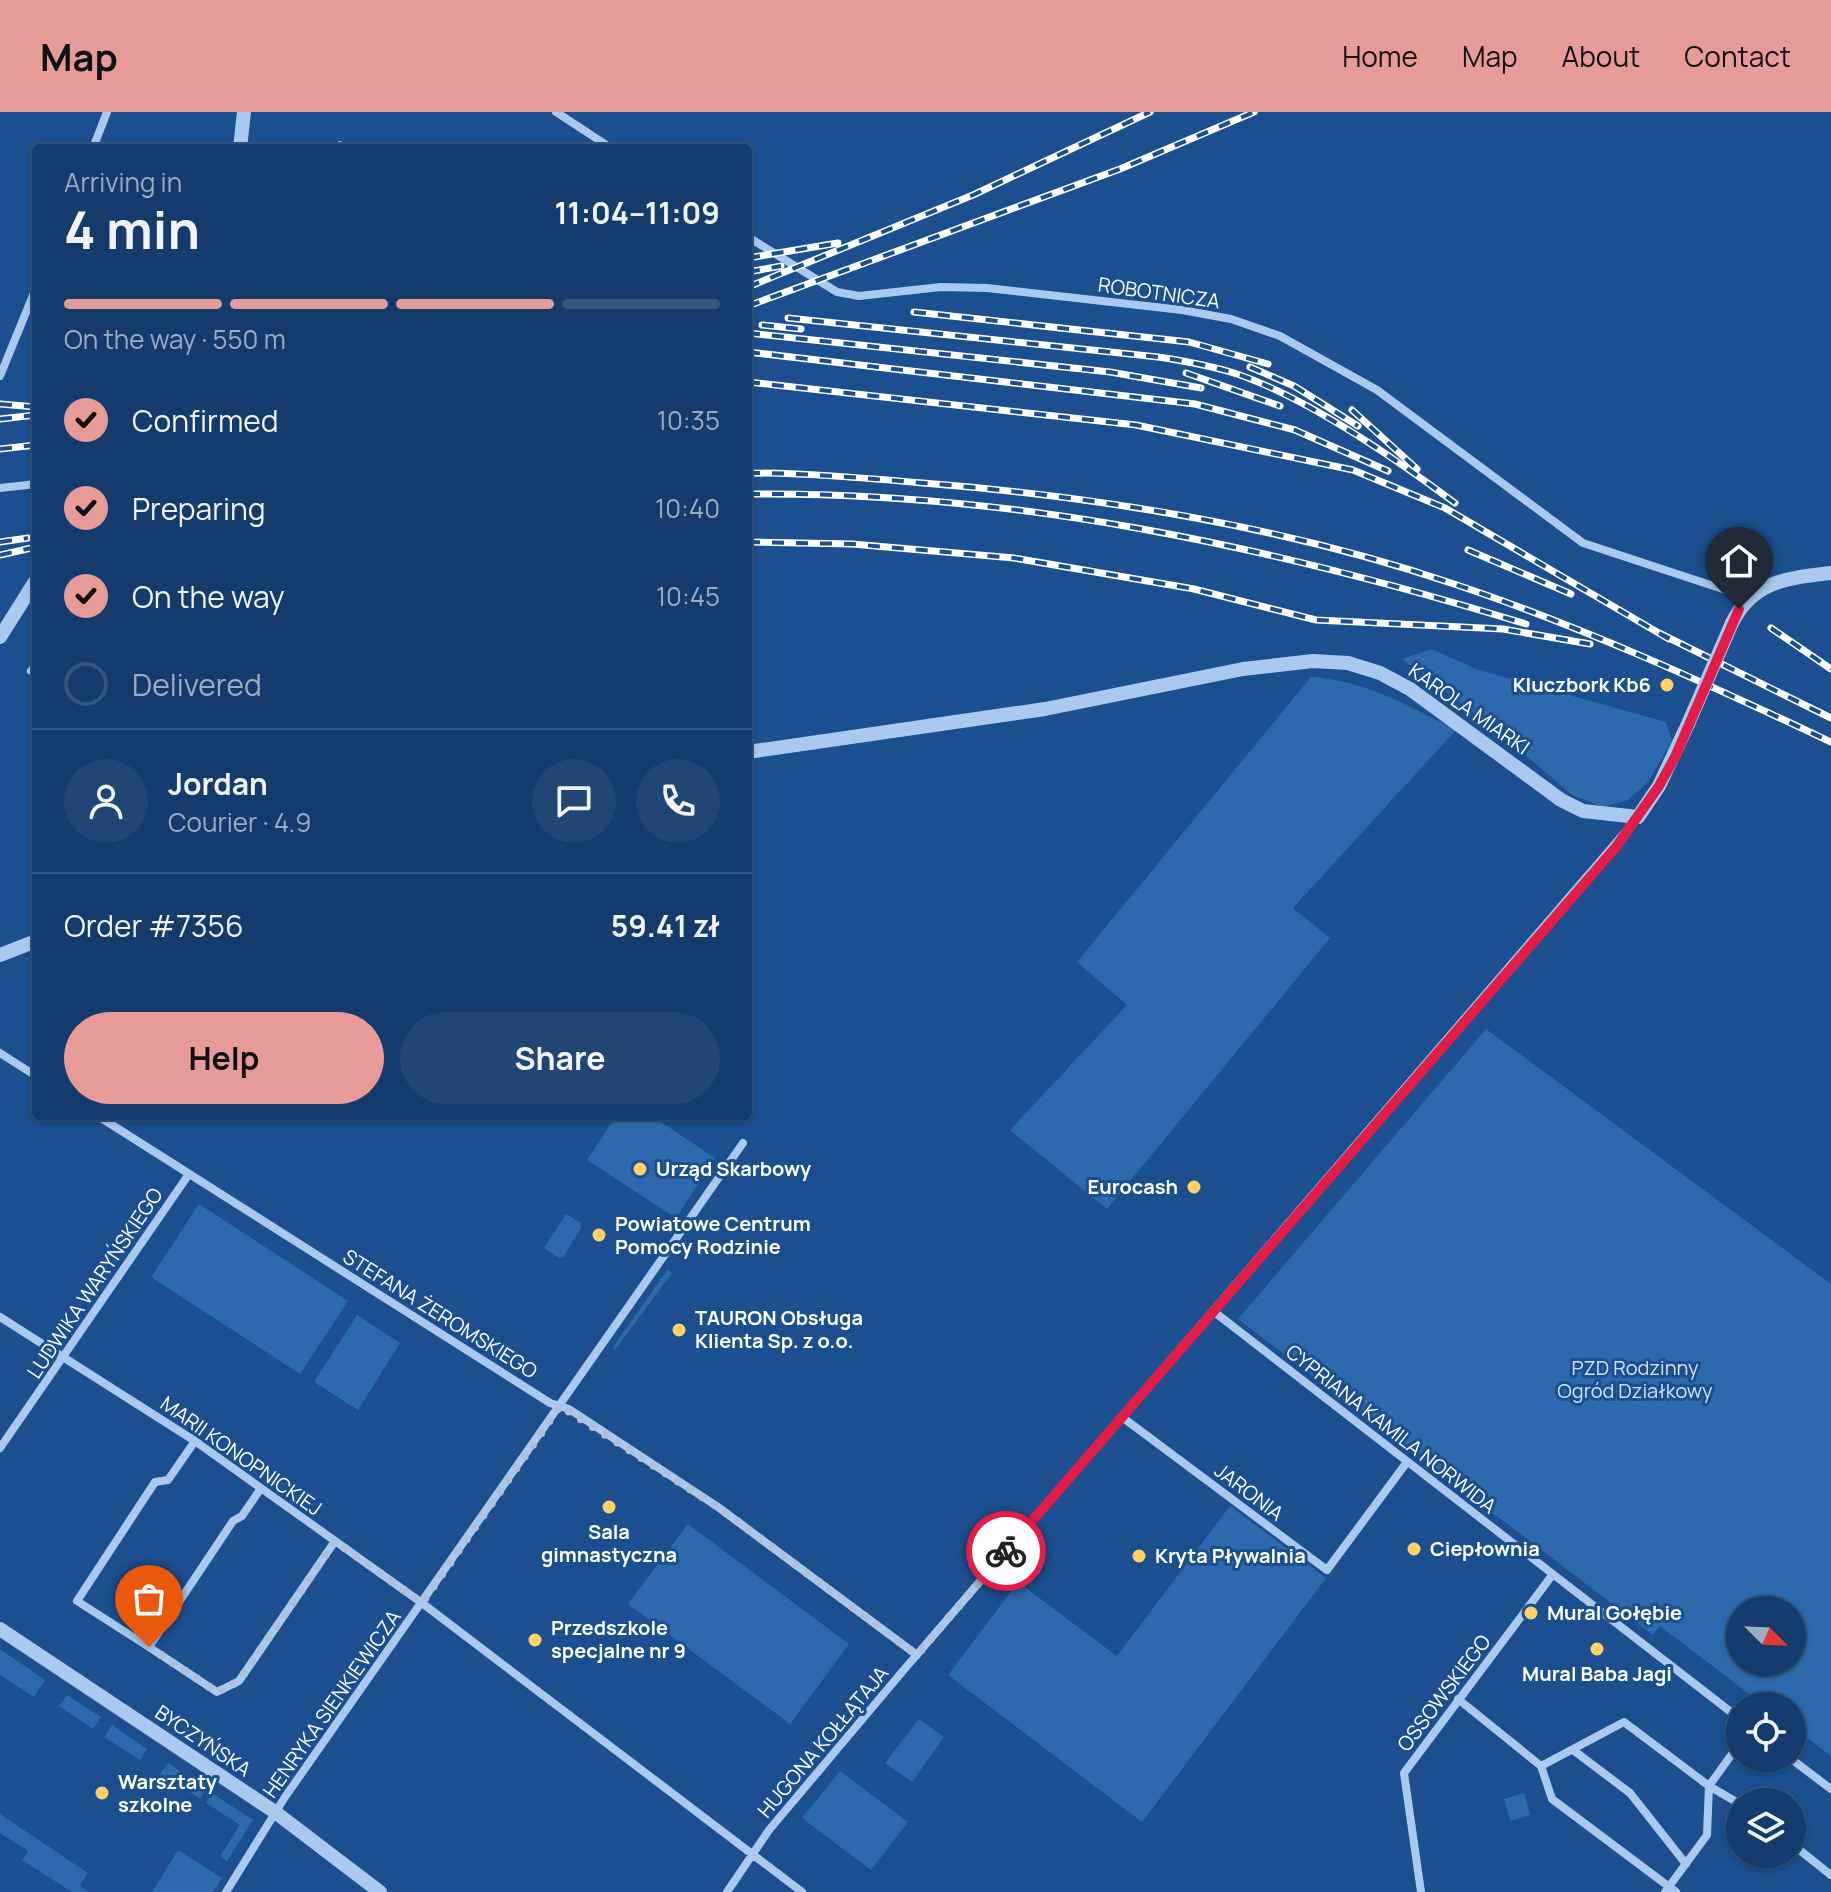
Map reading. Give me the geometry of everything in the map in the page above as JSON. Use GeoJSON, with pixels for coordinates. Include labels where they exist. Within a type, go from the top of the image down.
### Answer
{"type":"FeatureCollection","features":[{"type":"Feature","properties":{"kind":"street"},"geometry":{"type":"LineString","coordinates":[[95,144],[107,112]]}},
{"type":"Feature","properties":{"kind":"street"},"geometry":{"type":"LineString","coordinates":[[240,144],[244,112]]}},
{"type":"Feature","properties":{"kind":"street"},"geometry":{"type":"LineString","coordinates":[[556,112],[605,144]]}},
{"type":"Feature","properties":{"kind":"street","name":"ROBOTNICZA"},"geometry":{"type":"LineString","coordinates":[[752,239],[837,292],[859,296],[941,287],[987,288],[1182,310],[1231,319],[1327,360],[1377,390],[1583,543],[1747,597]]}},
{"type":"Feature","properties":{"kind":"street"},"geometry":{"type":"LineString","coordinates":[[0,376],[32,298]]}},
{"type":"Feature","properties":{"kind":"street"},"geometry":{"type":"LineString","coordinates":[[0,488],[32,484]]}},
{"type":"Feature","properties":{"kind":"street"},"geometry":{"type":"LineString","coordinates":[[1638,817],[1665,776],[1732,623],[1747,597],[1770,584],[1831,573]]}},
{"type":"Feature","properties":{"kind":"street"},"geometry":{"type":"LineString","coordinates":[[0,637],[32,586]]}},
{"type":"Feature","properties":{"kind":"street","name":"KAROLA MIARKI"},"geometry":{"type":"LineString","coordinates":[[752,751],[1045,709],[1243,669],[1313,661],[1348,663],[1380,673],[1410,689],[1572,806],[1594,813],[1638,817]]}},
{"type":"Feature","properties":{"kind":"street","name":"HUGONA KOŁŁĄTAJA"},"geometry":{"type":"LineString","coordinates":[[727,1892],[752,1854],[917,1655],[1638,817]]}},
{"type":"Feature","properties":{"kind":"street"},"geometry":{"type":"LineString","coordinates":[[0,955],[32,943]]}},
{"type":"Feature","properties":{"kind":"street"},"geometry":{"type":"LineString","coordinates":[[0,1053],[32,1073]]}},
{"type":"Feature","properties":{"kind":"street","name":"STEFANA ŻEROMSKIEGO"},"geometry":{"type":"LineString","coordinates":[[104,1120],[718,1507],[917,1655]]}},
{"type":"Feature","properties":{"kind":"street","name":"HENRYKA SIENKIEWICZA"},"geometry":{"type":"LineString","coordinates":[[226,1892],[275,1812],[743,1143]]}},
{"type":"Feature","properties":{"kind":"street","name":"LUDWIKA WARYŃSKIEGO"},"geometry":{"type":"LineString","coordinates":[[0,1448],[189,1174]]}},
{"type":"Feature","properties":{"kind":"street","name":"CYPRIANA KAMILA NORWIDA"},"geometry":{"type":"LineString","coordinates":[[1213,1311],[1726,1708]]}},
{"type":"Feature","properties":{"kind":"street","name":"MARII KONOPNICKIEJ"},"geometry":{"type":"LineString","coordinates":[[0,1317],[195,1441],[422,1603],[802,1892]]}},
{"type":"Feature","properties":{"kind":"street","name":"JARONIA"},"geometry":{"type":"LineString","coordinates":[[1122,1417],[1327,1570],[1407,1462]]}},
{"type":"Feature","properties":{"kind":"street"},"geometry":{"type":"LineString","coordinates":[[195,1441],[168,1480],[155,1482],[77,1601],[217,1692],[239,1681],[335,1541]]}},
{"type":"Feature","properties":{"kind":"street"},"geometry":{"type":"LineString","coordinates":[[149,1647],[233,1521],[242,1516],[261,1488]]}},
{"type":"Feature","properties":{"kind":"street","name":"OSSOWSKIEGO"},"geometry":{"type":"LineString","coordinates":[[1421,1892],[1404,1773],[1553,1574]]}},
{"type":"Feature","properties":{"kind":"street","name":"BYCZYŃSKA"},"geometry":{"type":"LineString","coordinates":[[0,1629],[275,1812],[380,1892]]}},
{"type":"Feature","properties":{"kind":"street"},"geometry":{"type":"LineString","coordinates":[[1458,1699],[1541,1766],[1552,1799],[1670,1890],[1707,1835],[1709,1786],[1726,1762]]}},
{"type":"Feature","properties":{"kind":"street"},"geometry":{"type":"LineString","coordinates":[[1541,1766],[1624,1722],[1726,1796]]}},
{"type":"Feature","properties":{"kind":"street"},"geometry":{"type":"LineString","coordinates":[[1573,1750],[1630,1793],[1686,1864]]}},
{"type":"Feature","properties":{"kind":"street"},"geometry":{"type":"LineString","coordinates":[[1806,1770],[1831,1789]]}},
{"type":"Feature","properties":{"kind":"street"},"geometry":{"type":"LineString","coordinates":[[1806,1855],[1831,1875]]}},
{"type":"Feature","properties":{"kind":"green space"},"geometry":{"type":"Polygon","coordinates":[[[1432,649],[1476,669],[1666,722],[1672,741],[1648,782],[1628,800],[1603,807],[1572,795],[1488,723],[1402,659],[1432,649]]]}},
{"type":"Feature","properties":{"kind":"green space"},"geometry":{"type":"Polygon","coordinates":[[[1311,677],[1369,689],[1456,730],[1293,908],[1330,938],[1107,1209],[1010,1130],[1127,1005],[1077,962],[1311,677]]]}},
{"type":"Feature","properties":{"kind":"green space","name":"PZD Rodzinny Ogród Działkowy"},"geometry":{"type":"Polygon","coordinates":[[[1486,1029],[1831,1284],[1831,1756],[1806,1737],[1806,1692],[1747,1692],[1660,1626],[1653,1635],[1238,1319],[1486,1029]]]}},
{"type":"Feature","properties":{"kind":"green space"},"geometry":{"type":"Polygon","coordinates":[[[613,1120],[658,1120],[715,1158],[676,1218],[587,1160],[613,1120]]]}},
{"type":"Feature","properties":{"kind":"green space"},"geometry":{"type":"Polygon","coordinates":[[[199,1204],[348,1301],[300,1374],[151,1277],[199,1204]]]}},
{"type":"Feature","properties":{"kind":"green space"},"geometry":{"type":"Polygon","coordinates":[[[566,1214],[581,1223],[581,1228],[564,1256],[559,1258],[544,1248],[566,1214]]]}},
{"type":"Feature","properties":{"kind":"green space"},"geometry":{"type":"Polygon","coordinates":[[[121,1237],[130,1244],[114,1268],[104,1262],[121,1237]]]}},
{"type":"Feature","properties":{"kind":"green space"},"geometry":{"type":"Polygon","coordinates":[[[668,1269],[672,1273],[615,1350],[613,1347],[668,1269]]]}},
{"type":"Feature","properties":{"kind":"green space"},"geometry":{"type":"Polygon","coordinates":[[[357,1315],[400,1343],[358,1410],[314,1382],[357,1315]]]}},
{"type":"Feature","properties":{"kind":"green space"},"geometry":{"type":"Polygon","coordinates":[[[1230,1506],[1326,1578],[1142,1822],[948,1675],[1018,1582],[1117,1656],[1230,1506]]]}},
{"type":"Feature","properties":{"kind":"green space"},"geometry":{"type":"Polygon","coordinates":[[[688,1524],[849,1644],[790,1724],[628,1604],[688,1524]]]}},
{"type":"Feature","properties":{"kind":"green space"},"geometry":{"type":"Polygon","coordinates":[[[0,1649],[45,1680],[34,1697],[0,1675],[0,1649]]]}},
{"type":"Feature","properties":{"kind":"green space"},"geometry":{"type":"Polygon","coordinates":[[[67,1695],[101,1717],[93,1729],[59,1706],[67,1695]]]}},
{"type":"Feature","properties":{"kind":"green space"},"geometry":{"type":"Polygon","coordinates":[[[919,1719],[944,1737],[912,1782],[885,1763],[919,1719]]]}},
{"type":"Feature","properties":{"kind":"green space"},"geometry":{"type":"Polygon","coordinates":[[[112,1725],[147,1749],[140,1760],[104,1737],[112,1725]]]}},
{"type":"Feature","properties":{"kind":"green space"},"geometry":{"type":"Polygon","coordinates":[[[168,1763],[206,1788],[200,1799],[166,1776],[161,1783],[156,1780],[168,1763]]]}},
{"type":"Feature","properties":{"kind":"green space"},"geometry":{"type":"Polygon","coordinates":[[[840,1771],[908,1822],[871,1870],[802,1818],[840,1771]]]}},
{"type":"Feature","properties":{"kind":"green space"},"geometry":{"type":"Polygon","coordinates":[[[212,1793],[253,1820],[227,1861],[220,1856],[240,1825],[206,1803],[212,1793]]]}},
{"type":"Feature","properties":{"kind":"green space"},"geometry":{"type":"Polygon","coordinates":[[[1524,1793],[1530,1815],[1510,1821],[1504,1799],[1524,1793]]]}},
{"type":"Feature","properties":{"kind":"green space"},"geometry":{"type":"Polygon","coordinates":[[[0,1814],[88,1873],[80,1886],[89,1892],[72,1892],[22,1860],[28,1851],[0,1833],[0,1814]]]}},
{"type":"Feature","properties":{"kind":"green space"},"geometry":{"type":"Polygon","coordinates":[[[178,1850],[222,1878],[213,1892],[152,1892],[178,1850]]]}},
{"type":"Feature","properties":{"kind":"railway"},"geometry":{"type":"LineString","coordinates":[[752,285],[973,195],[1150,112]]}},
{"type":"Feature","properties":{"kind":"railway"},"geometry":{"type":"LineString","coordinates":[[752,305],[1120,169],[1254,112]]}},
{"type":"Feature","properties":{"kind":"railway"},"geometry":{"type":"LineString","coordinates":[[752,257],[838,243]]}},
{"type":"Feature","properties":{"kind":"railway"},"geometry":{"type":"LineString","coordinates":[[752,271],[781,266]]}},
{"type":"Feature","properties":{"kind":"railway"},"geometry":{"type":"LineString","coordinates":[[914,312],[1189,342],[1268,364]]}},
{"type":"Feature","properties":{"kind":"railway"},"geometry":{"type":"LineString","coordinates":[[788,318],[1158,357],[1228,371],[1264,385],[1321,414],[1379,449],[1455,503]]}},
{"type":"Feature","properties":{"kind":"railway"},"geometry":{"type":"LineString","coordinates":[[762,325],[801,329]]}},
{"type":"Feature","properties":{"kind":"railway"},"geometry":{"type":"LineString","coordinates":[[752,333],[1110,372],[1201,388]]}},
{"type":"Feature","properties":{"kind":"railway"},"geometry":{"type":"LineString","coordinates":[[752,352],[1195,404],[1295,430],[1388,471]]}},
{"type":"Feature","properties":{"kind":"railway"},"geometry":{"type":"LineString","coordinates":[[1250,367],[1294,386],[1358,426]]}},
{"type":"Feature","properties":{"kind":"railway"},"geometry":{"type":"LineString","coordinates":[[1186,373],[1280,406]]}},
{"type":"Feature","properties":{"kind":"railway"},"geometry":{"type":"LineString","coordinates":[[752,382],[1136,425],[1353,470],[1445,508],[1669,639]]}},
{"type":"Feature","properties":{"kind":"railway"},"geometry":{"type":"LineString","coordinates":[[0,404],[32,407]]}},
{"type":"Feature","properties":{"kind":"railway"},"geometry":{"type":"LineString","coordinates":[[1352,410],[1417,469]]}},
{"type":"Feature","properties":{"kind":"railway"},"geometry":{"type":"LineString","coordinates":[[0,419],[32,415]]}},
{"type":"Feature","properties":{"kind":"railway"},"geometry":{"type":"LineString","coordinates":[[0,449],[32,445]]}},
{"type":"Feature","properties":{"kind":"railway"},"geometry":{"type":"LineString","coordinates":[[752,473],[857,478],[1057,497],[1190,517],[1322,545],[1451,583],[1548,618],[1691,678],[1831,742]]}},
{"type":"Feature","properties":{"kind":"railway"},"geometry":{"type":"LineString","coordinates":[[752,494],[946,502],[1142,529],[1335,571],[1526,624]]}},
{"type":"Feature","properties":{"kind":"railway"},"geometry":{"type":"LineString","coordinates":[[0,542],[28,538]]}},
{"type":"Feature","properties":{"kind":"railway"},"geometry":{"type":"LineString","coordinates":[[752,542],[852,544],[1014,558],[1194,589],[1316,620],[1503,629],[1590,644]]}},
{"type":"Feature","properties":{"kind":"railway"},"geometry":{"type":"LineString","coordinates":[[0,555],[32,548]]}},
{"type":"Feature","properties":{"kind":"railway"},"geometry":{"type":"LineString","coordinates":[[1468,550],[1571,594]]}},
{"type":"Feature","properties":{"kind":"railway"},"geometry":{"type":"LineString","coordinates":[[1771,628],[1831,669]]}},
{"type":"Feature","properties":{"kind":"railway"},"geometry":{"type":"LineString","coordinates":[[1659,633],[1831,718]]}},
{"type":"Feature","properties":{"kind":"way so far"},"geometry":{"type":"LineString","coordinates":[[149,1647],[217,1692],[239,1681],[335,1541],[422,1603],[560,1406],[718,1507],[917,1655],[1006,1551]]}},
{"type":"Feature","properties":{"kind":"place","name":"Kluczbork Kb6"},"geometry":{"type":"Point","coordinates":[1667,685]}},
{"type":"Feature","properties":{"kind":"place","name":"Urząd Skarbowy"},"geometry":{"type":"Point","coordinates":[640,1169]}},
{"type":"Feature","properties":{"kind":"place","name":"Eurocash"},"geometry":{"type":"Point","coordinates":[1194,1187]}},
{"type":"Feature","properties":{"kind":"place","name":"Powiatowe Centrum Pomocy Rodzinie"},"geometry":{"type":"Point","coordinates":[599,1235]}},
{"type":"Feature","properties":{"kind":"place","name":"TAURON Obsługa Klienta Sp. z o.o."},"geometry":{"type":"Point","coordinates":[679,1330]}},
{"type":"Feature","properties":{"kind":"place","name":"Sala gimnastyczna"},"geometry":{"type":"Point","coordinates":[609,1507]}},
{"type":"Feature","properties":{"kind":"place","name":"Ciepłownia"},"geometry":{"type":"Point","coordinates":[1414,1549]}},
{"type":"Feature","properties":{"kind":"place","name":"Kryta Pływalnia"},"geometry":{"type":"Point","coordinates":[1139,1556]}},
{"type":"Feature","properties":{"kind":"place","name":"Mural Gołębie"},"geometry":{"type":"Point","coordinates":[1531,1613]}},
{"type":"Feature","properties":{"kind":"place","name":"Przedszkole specjalne nr 9"},"geometry":{"type":"Point","coordinates":[535,1640]}},
{"type":"Feature","properties":{"kind":"place","name":"Mural Baba Jagi"},"geometry":{"type":"Point","coordinates":[1597,1649]}},
{"type":"Feature","properties":{"kind":"place","name":"Warsztaty szkolne"},"geometry":{"type":"Point","coordinates":[102,1793]}},
{"type":"Feature","properties":{"kind":"route"},"geometry":{"type":"LineString","coordinates":[[1006,1551],[1616,847],[1659,786],[1675,757],[1739,609]]}}]}
